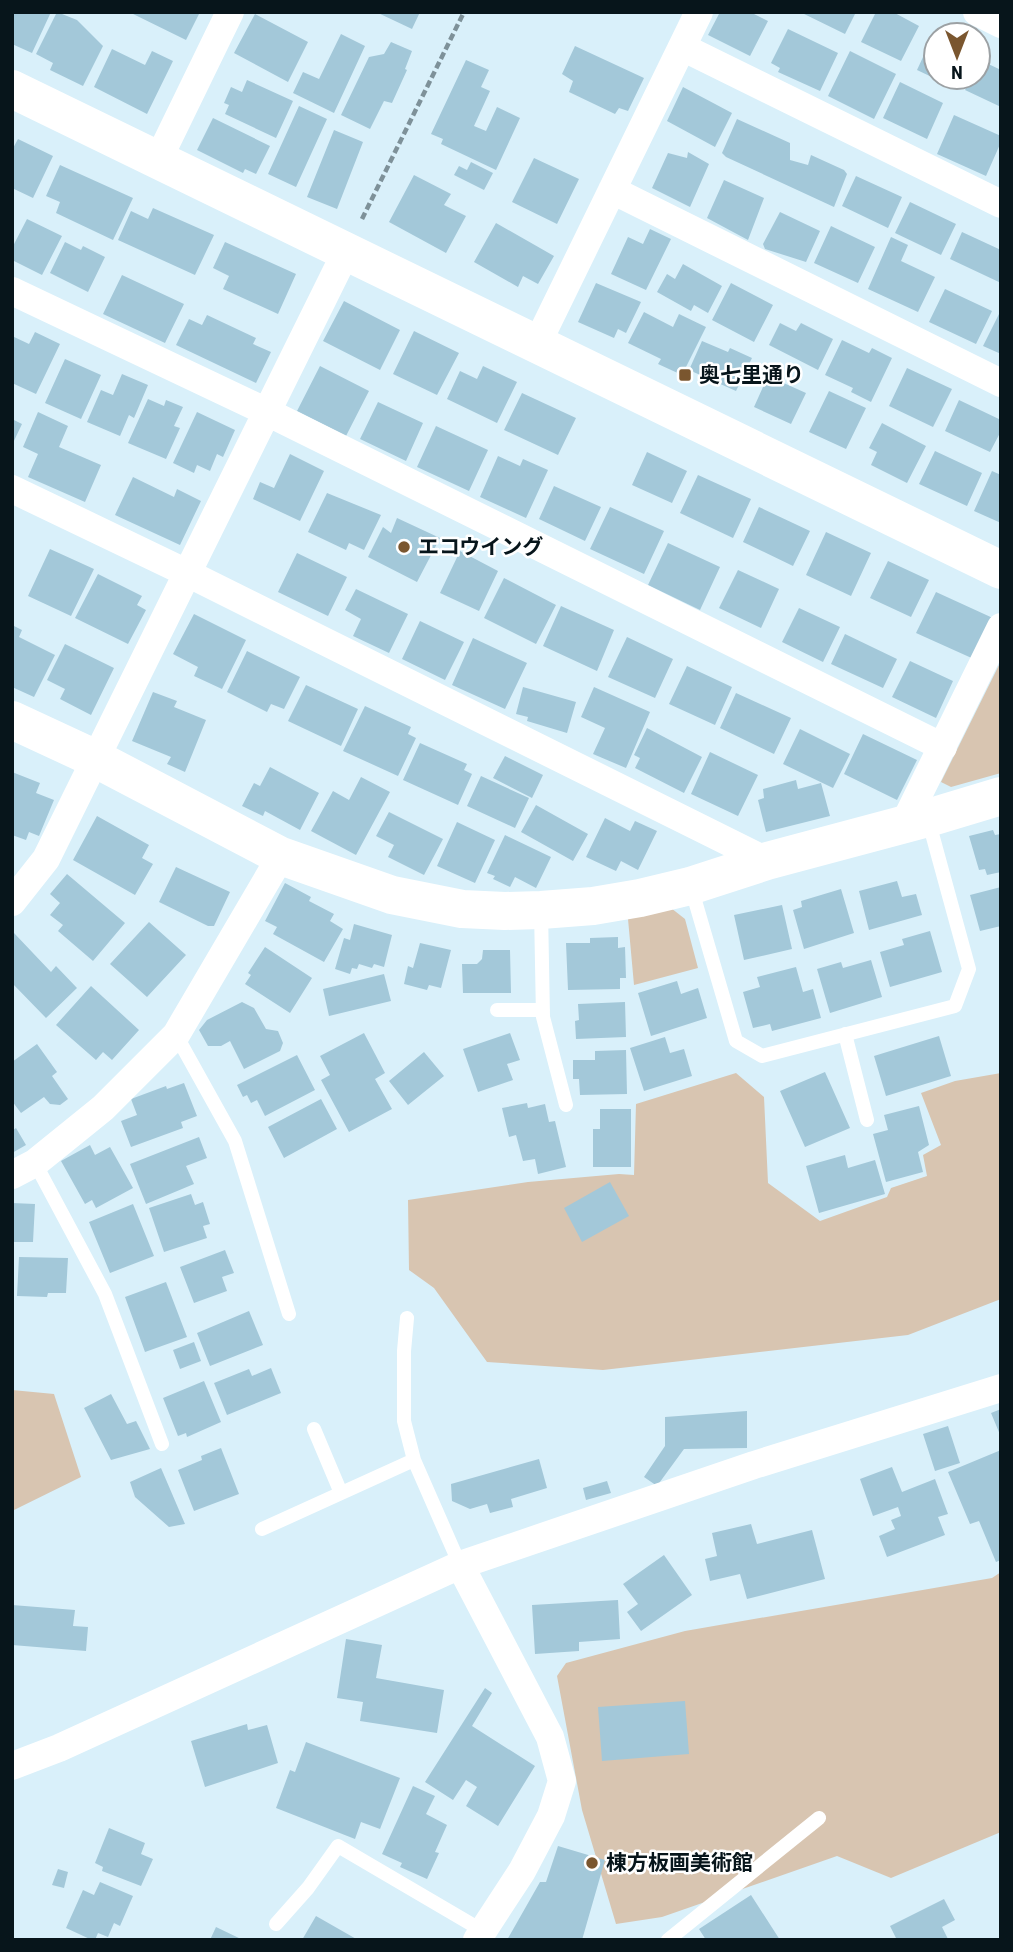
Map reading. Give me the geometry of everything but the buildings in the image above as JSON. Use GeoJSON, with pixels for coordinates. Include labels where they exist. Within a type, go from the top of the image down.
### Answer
{"type":"FeatureCollection","features":[{"type":"Feature","properties":{"kind":"street"},"geometry":{"type":"LineString","coordinates":[[158,160],[230,12]]}},
{"type":"Feature","properties":{"kind":"street"},"geometry":{"type":"LineString","coordinates":[[537,344],[699,12]]}},
{"type":"Feature","properties":{"kind":"street"},"geometry":{"type":"LineString","coordinates":[[977,12],[1001,24]]}},
{"type":"Feature","properties":{"kind":"street"},"geometry":{"type":"LineString","coordinates":[[682,47],[1001,204]]}},
{"type":"Feature","properties":{"kind":"street"},"geometry":{"type":"LineString","coordinates":[[12,89],[1001,570]]}},
{"type":"Feature","properties":{"kind":"street"},"geometry":{"type":"LineString","coordinates":[[612,190],[1001,383]]}},
{"type":"Feature","properties":{"kind":"street"},"geometry":{"type":"LineString","coordinates":[[12,902],[46,859],[346,252]]}},
{"type":"Feature","properties":{"kind":"street"},"geometry":{"type":"LineString","coordinates":[[12,291],[267,412],[943,747]]}},
{"type":"Feature","properties":{"kind":"street"},"geometry":{"type":"LineString","coordinates":[[12,489],[767,860]]}},
{"type":"Feature","properties":{"kind":"street"},"geometry":{"type":"LineString","coordinates":[[916,821],[943,747],[1001,628]]}},
{"type":"Feature","properties":{"kind":"street"},"geometry":{"type":"LineString","coordinates":[[12,720],[96,759],[281,856],[392,895],[462,909],[541,910],[593,906],[640,898],[1001,796]]}},
{"type":"Feature","properties":{"kind":"street"},"geometry":{"type":"LineString","coordinates":[[24,1169],[103,1108],[176,1035],[281,856]]}},
{"type":"Feature","properties":{"kind":"street"},"geometry":{"type":"LineString","coordinates":[[12,1766],[59,1748],[460,1565],[754,1465],[1001,1388]]}},
{"type":"Feature","properties":{"kind":"street"},"geometry":{"type":"LineString","coordinates":[[460,1565],[550,1737],[562,1781],[551,1816],[528,1860],[480,1935]]}},
{"type":"Feature","properties":{"kind":"lane"},"geometry":{"type":"LineString","coordinates":[[690,886],[736,1041],[762,1056],[955,1006],[969,969],[916,821]]}},
{"type":"Feature","properties":{"kind":"lane"},"geometry":{"type":"LineString","coordinates":[[541,910],[544,1017],[566,1105]]}},
{"type":"Feature","properties":{"kind":"lane"},"geometry":{"type":"LineString","coordinates":[[497,1010],[544,1010]]}},
{"type":"Feature","properties":{"kind":"lane"},"geometry":{"type":"LineString","coordinates":[[845,1034],[867,1120]]}},
{"type":"Feature","properties":{"kind":"lane"},"geometry":{"type":"LineString","coordinates":[[176,1035],[235,1141],[289,1314]]}},
{"type":"Feature","properties":{"kind":"lane"},"geometry":{"type":"LineString","coordinates":[[24,1169],[105,1294],[162,1444]]}},
{"type":"Feature","properties":{"kind":"lane"},"geometry":{"type":"LineString","coordinates":[[407,1318],[404,1421],[414,1460],[460,1565]]}},
{"type":"Feature","properties":{"kind":"lane"},"geometry":{"type":"LineString","coordinates":[[314,1429],[341,1493]]}},
{"type":"Feature","properties":{"kind":"lane"},"geometry":{"type":"LineString","coordinates":[[262,1530],[414,1460]]}},
{"type":"Feature","properties":{"kind":"lane"},"geometry":{"type":"LineString","coordinates":[[668,1940],[819,1818]]}},
{"type":"Feature","properties":{"kind":"lane"},"geometry":{"type":"LineString","coordinates":[[276,1924],[309,1888],[338,1846],[480,1935]]}},
{"type":"Feature","properties":{"kind":"path"},"geometry":{"type":"LineString","coordinates":[[346,252],[464,12]]}},
{"type":"Feature","properties":{"kind":"shaded area"},"geometry":{"type":"Polygon","coordinates":[[[1001,661],[1001,773],[951,787],[941,782],[1001,661]]]}},
{"type":"Feature","properties":{"kind":"shaded area"},"geometry":{"type":"Polygon","coordinates":[[[671,908],[685,919],[698,968],[634,985],[628,919],[671,908]]]}},
{"type":"Feature","properties":{"kind":"shaded area"},"geometry":{"type":"Polygon","coordinates":[[[736,1073],[764,1097],[768,1183],[820,1221],[887,1197],[891,1188],[927,1176],[923,1155],[941,1145],[921,1093],[955,1081],[1001,1073],[1001,1299],[908,1335],[603,1370],[487,1362],[434,1288],[409,1270],[408,1200],[528,1182],[634,1175],[636,1104],[736,1073]]]}},
{"type":"Feature","properties":{"kind":"shaded area"},"geometry":{"type":"Polygon","coordinates":[[[12,1390],[54,1394],[81,1477],[12,1511],[12,1390]]]}},
{"type":"Feature","properties":{"kind":"shaded area"},"geometry":{"type":"Polygon","coordinates":[[[1001,1572],[1001,1832],[891,1878],[837,1856],[662,1917],[616,1924],[582,1810],[557,1676],[566,1663],[685,1631],[992,1578],[1001,1572]]]}},
{"type":"Feature","properties":{"kind":"place","name":"奥七里通り"},"geometry":{"type":"Point","coordinates":[685,375]}},
{"type":"Feature","properties":{"kind":"place","name":"エコウイング"},"geometry":{"type":"Point","coordinates":[404,547]}},
{"type":"Feature","properties":{"kind":"place","name":"棟方板画美術館"},"geometry":{"type":"Point","coordinates":[592,1863]}}]}
